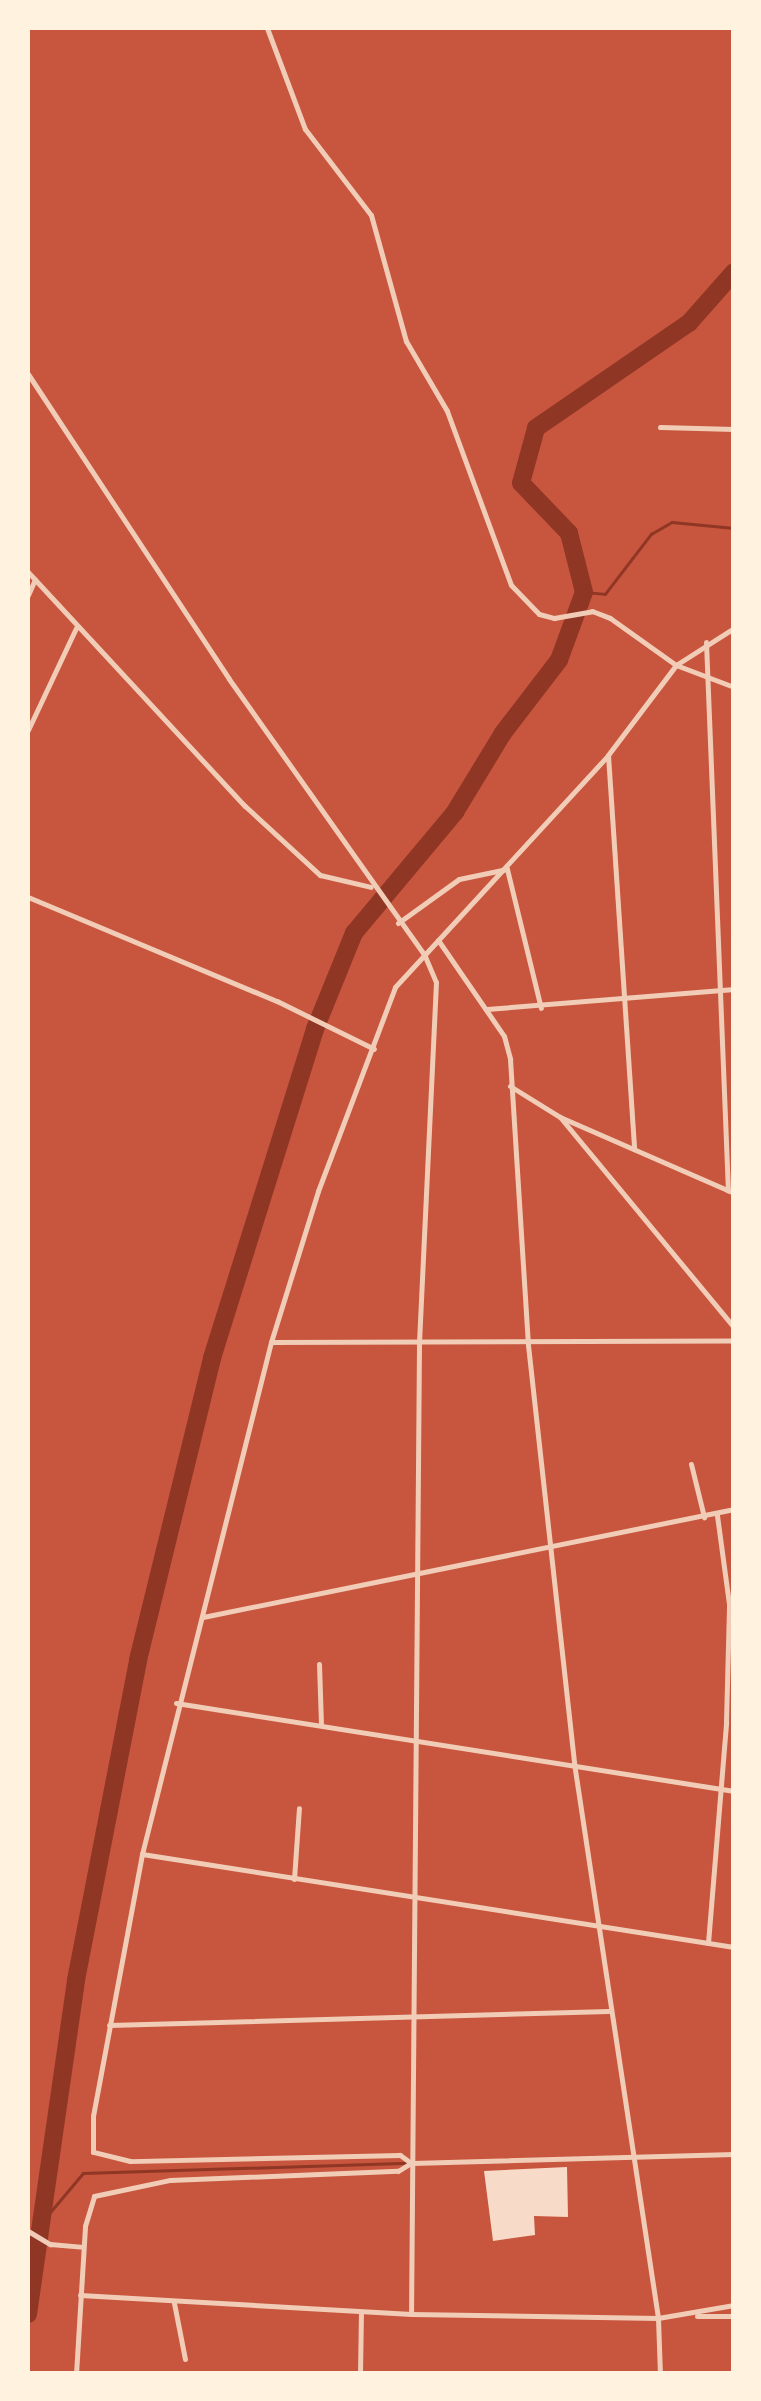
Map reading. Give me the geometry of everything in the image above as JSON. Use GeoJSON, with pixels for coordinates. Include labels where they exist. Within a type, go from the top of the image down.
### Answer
{"type":"FeatureCollection","features":[{"type":"Feature","properties":{"kind":"street"},"geometry":{"type":"LineString","coordinates":[[267,28],[305,129],[370,215],[406,341],[447,411],[512,584],[540,614],[554,618],[592,611],[676,665],[734,687]]}},
{"type":"Feature","properties":{"kind":"street"},"geometry":{"type":"LineString","coordinates":[[28,374],[371,887],[424,954],[436,982],[419,1345],[419,1898],[411,2314]]}},
{"type":"Feature","properties":{"kind":"street"},"geometry":{"type":"LineString","coordinates":[[660,427],[734,430]]}},
{"type":"Feature","properties":{"kind":"street"},"geometry":{"type":"LineString","coordinates":[[28,572],[76,628],[320,875],[371,887]]}},
{"type":"Feature","properties":{"kind":"street"},"geometry":{"type":"LineString","coordinates":[[28,595],[35,580]]}},
{"type":"Feature","properties":{"kind":"street"},"geometry":{"type":"LineString","coordinates":[[28,730],[76,628]]}},
{"type":"Feature","properties":{"kind":"street"},"geometry":{"type":"LineString","coordinates":[[411,2163],[400,2154],[130,2160],[93,2152],[110,2025],[142,1854],[176,1702],[203,1617],[271,1342],[318,1191],[395,987],[507,870],[608,756],[676,665],[706,642],[734,628]]}},
{"type":"Feature","properties":{"kind":"street"},"geometry":{"type":"LineString","coordinates":[[510,1086],[560,1117],[731,1192],[718,992],[706,642]]}},
{"type":"Feature","properties":{"kind":"street"},"geometry":{"type":"LineString","coordinates":[[608,756],[634,1150]]}},
{"type":"Feature","properties":{"kind":"street"},"geometry":{"type":"LineString","coordinates":[[398,923],[458,879],[507,870]]}},
{"type":"Feature","properties":{"kind":"street"},"geometry":{"type":"LineString","coordinates":[[507,870],[540,1008]]}},
{"type":"Feature","properties":{"kind":"street"},"geometry":{"type":"LineString","coordinates":[[28,898],[278,1001],[374,1049]]}},
{"type":"Feature","properties":{"kind":"street"},"geometry":{"type":"LineString","coordinates":[[438,940],[504,1036],[528,1345],[574,1763],[658,2318],[660,2374]]}},
{"type":"Feature","properties":{"kind":"street"},"geometry":{"type":"LineString","coordinates":[[488,1009],[540,1008],[734,990]]}},
{"type":"Feature","properties":{"kind":"street"},"geometry":{"type":"LineString","coordinates":[[560,1117],[734,1327]]}},
{"type":"Feature","properties":{"kind":"street"},"geometry":{"type":"LineString","coordinates":[[271,1342],[528,1345],[734,1340]]}},
{"type":"Feature","properties":{"kind":"street"},"geometry":{"type":"LineString","coordinates":[[691,1464],[704,1518]]}},
{"type":"Feature","properties":{"kind":"street"},"geometry":{"type":"LineString","coordinates":[[203,1617],[734,1509]]}},
{"type":"Feature","properties":{"kind":"street"},"geometry":{"type":"LineString","coordinates":[[708,1944],[724,1789],[729,1604],[717,1515]]}},
{"type":"Feature","properties":{"kind":"street"},"geometry":{"type":"LineString","coordinates":[[319,1664],[321,1724]]}},
{"type":"Feature","properties":{"kind":"street"},"geometry":{"type":"LineString","coordinates":[[176,1702],[734,1791]]}},
{"type":"Feature","properties":{"kind":"street"},"geometry":{"type":"LineString","coordinates":[[294,1879],[299,1808]]}},
{"type":"Feature","properties":{"kind":"street"},"geometry":{"type":"LineString","coordinates":[[142,1854],[734,1947]]}},
{"type":"Feature","properties":{"kind":"street"},"geometry":{"type":"LineString","coordinates":[[110,2025],[609,2011]]}},
{"type":"Feature","properties":{"kind":"street"},"geometry":{"type":"LineString","coordinates":[[76,2374],[84,2247],[94,2196],[153,2182],[398,2171],[411,2163],[734,2154]]}},
{"type":"Feature","properties":{"kind":"street"},"geometry":{"type":"LineString","coordinates":[[28,2231],[50,2244],[84,2247]]}},
{"type":"Feature","properties":{"kind":"street"},"geometry":{"type":"LineString","coordinates":[[80,2294],[174,2303],[411,2314],[734,2316]]}},
{"type":"Feature","properties":{"kind":"street"},"geometry":{"type":"LineString","coordinates":[[174,2303],[186,2359]]}},
{"type":"Feature","properties":{"kind":"street"},"geometry":{"type":"LineString","coordinates":[[694,2315],[734,2305]]}},
{"type":"Feature","properties":{"kind":"street"},"geometry":{"type":"LineString","coordinates":[[360,2374],[361,2312]]}},
{"type":"Feature","properties":{"kind":"building"},"geometry":{"type":"Polygon","coordinates":[[[567,2167],[568,2217],[534,2216],[535,2235],[493,2241],[484,2171],[567,2167]]]}},
{"type":"Feature","properties":{"kind":"waterway"},"geometry":{"type":"LineString","coordinates":[[28,2314],[76,1980],[138,1660],[212,1358],[315,1029],[354,933],[455,812],[503,733],[559,660],[584,592],[569,533],[521,483],[536,428],[689,323],[734,272]]}},
{"type":"Feature","properties":{"kind":"waterway"},"geometry":{"type":"LineString","coordinates":[[584,592],[605,594],[651,534],[672,522],[734,528]]}},
{"type":"Feature","properties":{"kind":"waterway"},"geometry":{"type":"LineString","coordinates":[[46,2217],[83,2173],[409,2163]]}}]}
